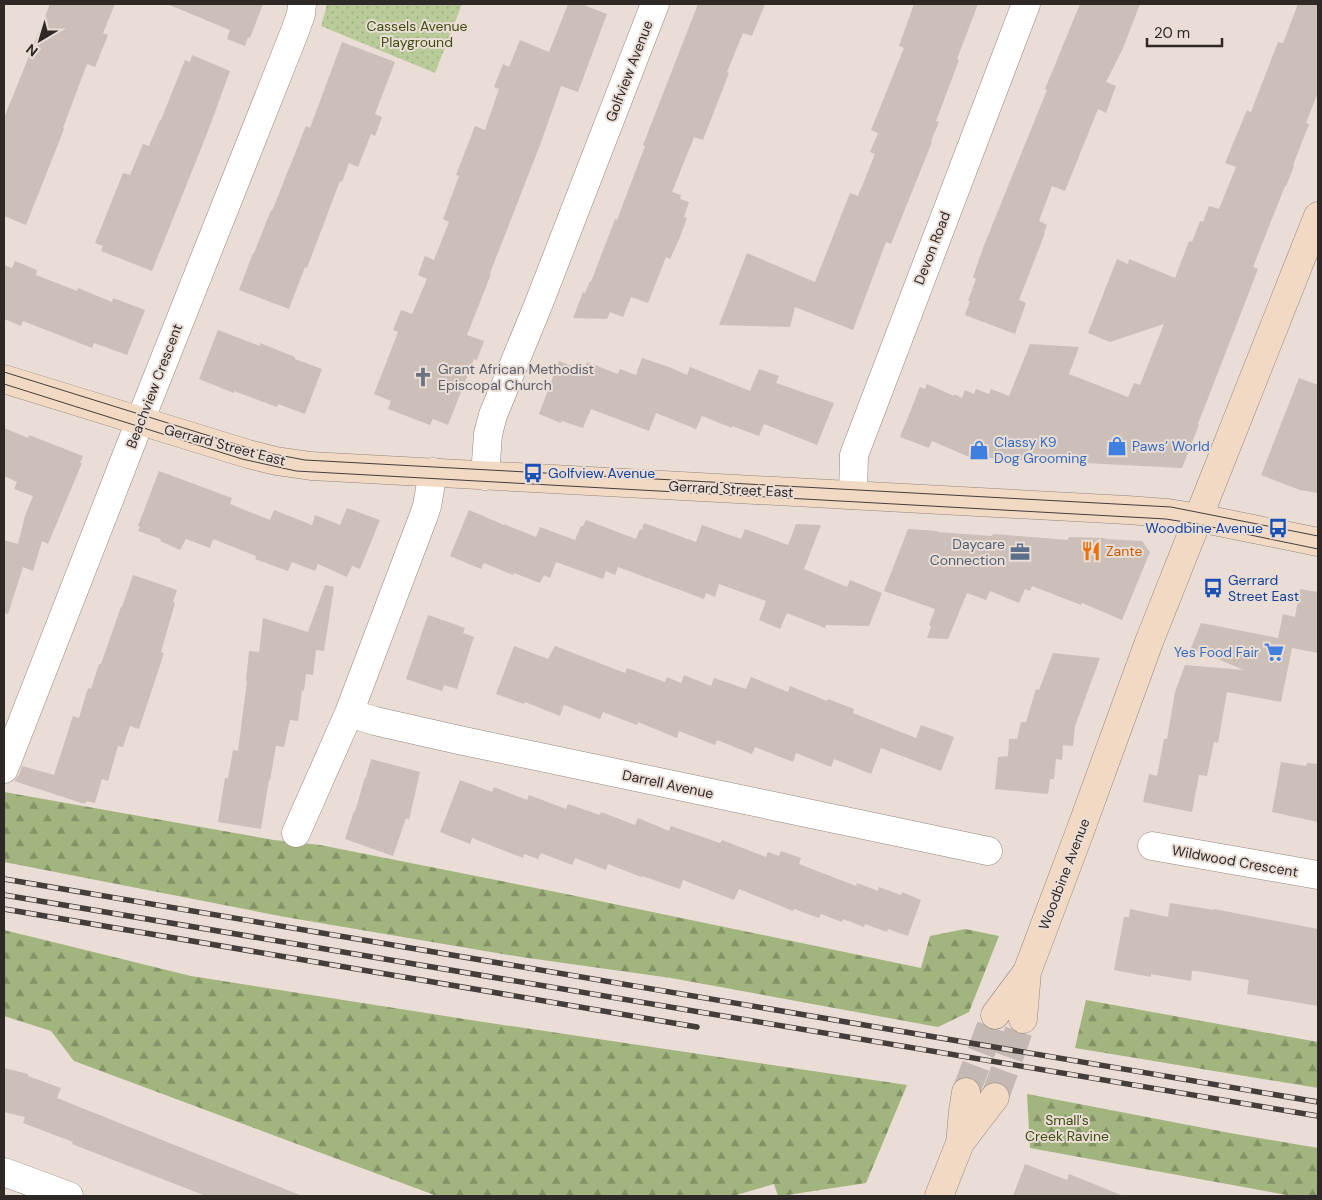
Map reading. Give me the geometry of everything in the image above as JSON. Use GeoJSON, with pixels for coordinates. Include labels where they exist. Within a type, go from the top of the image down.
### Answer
{"type":"FeatureCollection","features":[{"type":"Feature","properties":{"kind":"main road","name":"Woodbine Avenue"},"geometry":{"type":"LineString","coordinates":[[1023,1019],[1027,972],[1149,642],[1318,216]]}},
{"type":"Feature","properties":{"kind":"main road","name":"Gerrard Street East"},"geometry":{"type":"LineString","coordinates":[[4,379],[248,454],[276,461],[311,466],[1168,513],[1318,542]]}},
{"type":"Feature","properties":{"kind":"main road","name":"Woodbine Avenue"},"geometry":{"type":"LineString","coordinates":[[995,1015],[1027,972]]}},
{"type":"Feature","properties":{"kind":"main road"},"geometry":{"type":"LineString","coordinates":[[960,1143],[966,1092]]}},
{"type":"Feature","properties":{"kind":"main road"},"geometry":{"type":"LineString","coordinates":[[939,1196],[960,1143],[995,1097]]}},
{"type":"Feature","properties":{"kind":"street","name":"Beachview Crescent"},"geometry":{"type":"LineString","coordinates":[[4,768],[295,31],[301,14],[302,4]]}},
{"type":"Feature","properties":{"kind":"street","name":"Golfview Avenue"},"geometry":{"type":"LineString","coordinates":[[485,476],[488,434],[493,415],[539,303],[655,4]]}},
{"type":"Feature","properties":{"kind":"street","name":"Devon Road"},"geometry":{"type":"LineString","coordinates":[[853,495],[854,455],[1026,4]]}},
{"type":"Feature","properties":{"kind":"street"},"geometry":{"type":"LineString","coordinates":[[296,833],[348,713],[427,506],[433,472]]}},
{"type":"Feature","properties":{"kind":"street","name":"Darrell Avenue"},"geometry":{"type":"LineString","coordinates":[[348,713],[469,742],[988,851]]}},
{"type":"Feature","properties":{"kind":"street","name":"Wildwood Crescent"},"geometry":{"type":"LineString","coordinates":[[1152,846],[1318,875]]}},
{"type":"Feature","properties":{"kind":"street"},"geometry":{"type":"LineString","coordinates":[[4,1172],[69,1196]]}},
{"type":"Feature","properties":{"kind":"green space","name":"Cassels Avenue Playground"},"geometry":{"type":"Polygon","coordinates":[[[326,4],[462,4],[435,73],[321,26],[326,4]]]}},
{"type":"Feature","properties":{"kind":"green space"},"geometry":{"type":"Polygon","coordinates":[[[4,792],[274,840],[320,845],[921,968],[930,936],[965,929],[999,936],[969,1012],[938,1027],[671,978],[521,957],[285,917],[4,862],[4,792]]]}},
{"type":"Feature","properties":{"kind":"green space"},"geometry":{"type":"Polygon","coordinates":[[[4,930],[191,976],[907,1085],[866,1183],[781,1196],[778,1196],[774,1184],[733,1196],[437,1196],[74,1061],[51,1031],[4,1016],[4,930]]]}},
{"type":"Feature","properties":{"kind":"green space"},"geometry":{"type":"Polygon","coordinates":[[[1086,1000],[1318,1042],[1318,1088],[1075,1048],[1086,1000]]]}},
{"type":"Feature","properties":{"kind":"green space","name":"Small's Creek Ravine"},"geometry":{"type":"Polygon","coordinates":[[[1027,1094],[1318,1148],[1318,1196],[1292,1196],[1030,1148],[1027,1094]]]}},
{"type":"Feature","properties":{"kind":"building"},"geometry":{"type":"Polygon","coordinates":[[[50,4],[115,4],[103,33],[108,35],[95,67],[87,64],[64,129],[26,225],[4,216],[4,118],[50,4]]]}},
{"type":"Feature","properties":{"kind":"building"},"geometry":{"type":"Polygon","coordinates":[[[167,4],[263,4],[245,46],[227,39],[230,30],[167,4]]]}},
{"type":"Feature","properties":{"kind":"building"},"geometry":{"type":"Polygon","coordinates":[[[568,4],[581,4],[607,14],[578,92],[561,86],[490,273],[467,335],[484,341],[477,360],[474,359],[448,425],[433,419],[430,425],[388,409],[391,401],[374,394],[398,332],[393,330],[401,310],[412,314],[427,279],[418,275],[425,256],[434,260],[449,222],[443,219],[459,176],[456,175],[475,126],[485,130],[499,89],[494,87],[503,64],[509,67],[520,40],[549,52],[568,4]]]}},
{"type":"Feature","properties":{"kind":"building"},"geometry":{"type":"Polygon","coordinates":[[[698,4],[765,4],[752,36],[743,33],[703,140],[694,137],[672,192],[681,195],[680,199],[689,202],[684,217],[687,218],[680,237],[670,259],[666,257],[648,303],[631,297],[623,317],[610,312],[607,319],[573,318],[583,292],[585,293],[591,282],[615,219],[617,220],[645,146],[643,145],[698,4]]]}},
{"type":"Feature","properties":{"kind":"building"},"geometry":{"type":"Polygon","coordinates":[[[914,4],[978,4],[936,121],[939,122],[932,142],[891,244],[886,242],[853,330],[795,307],[790,327],[719,325],[747,253],[815,282],[850,193],[858,196],[875,154],[870,152],[878,133],[871,130],[904,48],[899,46],[914,4]]]}},
{"type":"Feature","properties":{"kind":"building"},"geometry":{"type":"Polygon","coordinates":[[[1080,4],[1140,4],[1123,48],[1106,82],[1116,86],[1106,113],[1098,109],[1065,191],[1052,186],[1039,221],[1047,225],[1045,233],[1019,300],[1026,303],[1015,334],[965,315],[976,279],[973,277],[983,248],[1080,4]]]}},
{"type":"Feature","properties":{"kind":"building"},"geometry":{"type":"Polygon","coordinates":[[[1298,4],[1318,4],[1318,92],[1306,123],[1309,124],[1294,166],[1253,267],[1258,269],[1182,468],[969,457],[932,441],[929,448],[900,437],[920,387],[925,389],[927,384],[962,398],[965,390],[974,394],[976,389],[989,394],[991,389],[1009,396],[1030,344],[1079,347],[1069,374],[1128,397],[1134,383],[1140,385],[1164,324],[1110,342],[1088,333],[1117,259],[1128,264],[1129,259],[1175,278],[1189,241],[1192,242],[1200,221],[1203,222],[1209,206],[1219,209],[1236,167],[1225,163],[1247,110],[1251,112],[1278,42],[1283,43],[1298,4]]]}},
{"type":"Feature","properties":{"kind":"building"},"geometry":{"type":"Polygon","coordinates":[[[342,42],[395,62],[375,114],[382,117],[375,136],[371,134],[358,167],[349,163],[342,182],[340,181],[307,268],[305,267],[289,309],[239,290],[306,126],[310,128],[342,42]]]}},
{"type":"Feature","properties":{"kind":"building"},"geometry":{"type":"Polygon","coordinates":[[[192,55],[230,71],[152,271],[101,251],[103,246],[95,243],[123,173],[130,175],[143,144],[149,146],[185,60],[190,62],[192,55]]]}},
{"type":"Feature","properties":{"kind":"building"},"geometry":{"type":"Polygon","coordinates":[[[15,261],[37,270],[36,275],[77,291],[78,288],[112,302],[113,298],[145,310],[127,355],[94,343],[92,348],[23,321],[21,326],[4,319],[4,265],[12,268],[15,261]]]}},
{"type":"Feature","properties":{"kind":"building"},"geometry":{"type":"Polygon","coordinates":[[[218,330],[260,346],[260,343],[322,369],[305,414],[278,404],[277,407],[234,391],[234,393],[199,379],[218,330]]]}},
{"type":"Feature","properties":{"kind":"building"},"geometry":{"type":"Polygon","coordinates":[[[642,358],[687,375],[690,367],[750,391],[759,369],[779,376],[776,383],[834,403],[817,445],[764,424],[759,436],[702,416],[696,429],[656,413],[649,431],[591,409],[583,428],[562,421],[561,423],[539,414],[559,361],[583,371],[587,362],[618,374],[620,369],[636,375],[642,358]]]}},
{"type":"Feature","properties":{"kind":"building"},"geometry":{"type":"Polygon","coordinates":[[[1299,378],[1318,385],[1318,493],[1300,490],[1261,475],[1299,378]]]}},
{"type":"Feature","properties":{"kind":"building"},"geometry":{"type":"Polygon","coordinates":[[[4,428],[28,438],[29,435],[83,456],[80,463],[82,463],[48,544],[42,541],[33,571],[23,567],[8,614],[4,613],[4,540],[18,544],[25,516],[33,496],[14,489],[17,482],[4,476],[4,428]]]}},
{"type":"Feature","properties":{"kind":"building"},"geometry":{"type":"Polygon","coordinates":[[[159,471],[232,498],[230,504],[270,520],[274,510],[312,525],[315,515],[340,525],[347,508],[380,520],[360,569],[352,566],[347,577],[318,564],[315,571],[292,562],[288,571],[255,559],[256,556],[213,539],[210,548],[186,539],[180,550],[160,541],[161,539],[138,531],[140,527],[138,526],[159,471]]]}},
{"type":"Feature","properties":{"kind":"building"},"geometry":{"type":"Polygon","coordinates":[[[469,510],[536,537],[540,527],[575,540],[586,520],[636,539],[644,523],[696,542],[702,525],[741,539],[745,529],[788,545],[796,524],[821,525],[804,569],[847,587],[850,580],[882,593],[869,626],[826,625],[825,628],[787,613],[780,629],[759,620],[766,601],[719,584],[715,597],[706,593],[704,599],[618,567],[615,575],[606,571],[603,579],[556,562],[550,578],[544,575],[540,583],[514,573],[513,575],[484,563],[481,569],[450,556],[469,510]]]}},
{"type":"Feature","properties":{"kind":"building"},"geometry":{"type":"Polygon","coordinates":[[[908,529],[1068,540],[1069,537],[1142,541],[1150,552],[1122,620],[1082,603],[1081,605],[1032,586],[1030,591],[1025,589],[1019,603],[990,591],[986,600],[967,593],[948,639],[927,638],[931,626],[929,625],[935,609],[884,591],[908,529]]]}},
{"type":"Feature","properties":{"kind":"building"},"geometry":{"type":"Polygon","coordinates":[[[133,575],[177,590],[161,652],[164,653],[139,729],[130,726],[123,747],[118,746],[108,781],[102,779],[95,803],[86,801],[85,804],[14,781],[19,775],[22,766],[54,775],[73,716],[79,718],[88,688],[91,689],[99,664],[101,664],[133,575]]]}},
{"type":"Feature","properties":{"kind":"building"},"geometry":{"type":"Polygon","coordinates":[[[325,585],[334,587],[324,651],[316,650],[313,675],[306,674],[298,721],[290,720],[284,747],[276,746],[261,829],[218,822],[225,778],[228,778],[233,750],[238,751],[249,651],[259,652],[263,618],[308,632],[325,585]]]}},
{"type":"Feature","properties":{"kind":"building"},"geometry":{"type":"Polygon","coordinates":[[[1300,589],[1318,592],[1318,653],[1292,648],[1281,702],[1227,692],[1218,743],[1214,742],[1207,776],[1199,775],[1192,812],[1143,802],[1149,774],[1157,776],[1164,739],[1167,739],[1175,692],[1185,665],[1244,670],[1191,648],[1201,623],[1278,638],[1283,614],[1295,617],[1300,589]]]}},
{"type":"Feature","properties":{"kind":"building"},"geometry":{"type":"Polygon","coordinates":[[[428,615],[465,628],[463,633],[474,637],[457,689],[444,685],[442,691],[406,679],[428,615]]]}},
{"type":"Feature","properties":{"kind":"building"},"geometry":{"type":"Polygon","coordinates":[[[514,646],[548,659],[555,646],[625,673],[627,668],[665,682],[667,677],[681,683],[684,675],[711,686],[714,678],[746,689],[751,677],[788,692],[790,686],[827,701],[828,699],[854,709],[853,713],[916,738],[921,725],[954,737],[941,771],[881,748],[871,774],[834,759],[831,767],[796,753],[793,762],[755,747],[752,754],[717,740],[715,745],[679,731],[677,738],[638,722],[637,725],[603,712],[600,719],[564,705],[560,716],[525,702],[524,704],[496,694],[514,646]]]}},
{"type":"Feature","properties":{"kind":"building"},"geometry":{"type":"Polygon","coordinates":[[[1053,653],[1100,658],[1075,726],[1073,746],[1063,745],[1062,760],[1056,759],[1054,779],[1050,779],[1048,794],[995,789],[998,757],[1008,756],[1009,739],[1017,739],[1021,722],[1026,722],[1036,689],[1039,690],[1053,653]]]}},
{"type":"Feature","properties":{"kind":"building"},"geometry":{"type":"Polygon","coordinates":[[[371,759],[420,772],[409,820],[406,818],[393,856],[345,839],[371,759]]]}},
{"type":"Feature","properties":{"kind":"building"},"geometry":{"type":"Polygon","coordinates":[[[1281,762],[1306,766],[1307,763],[1318,764],[1318,822],[1272,812],[1281,762]]]}},
{"type":"Feature","properties":{"kind":"building"},"geometry":{"type":"Polygon","coordinates":[[[460,780],[492,792],[494,787],[527,800],[529,795],[566,809],[568,804],[600,815],[601,812],[635,825],[638,818],[669,831],[671,826],[720,843],[722,840],[766,857],[768,852],[779,856],[781,851],[801,858],[799,864],[856,886],[857,883],[878,891],[879,887],[901,895],[902,892],[921,900],[908,936],[888,929],[887,932],[865,924],[864,927],[843,919],[842,922],[821,914],[819,918],[794,909],[793,911],[739,889],[734,900],[683,880],[680,889],[608,864],[606,870],[575,858],[572,865],[541,853],[538,859],[524,854],[523,858],[472,838],[470,844],[440,832],[460,780]]]}},
{"type":"Feature","properties":{"kind":"building"},"geometry":{"type":"Polygon","coordinates":[[[1170,903],[1214,909],[1318,929],[1318,1006],[1247,994],[1249,980],[1192,971],[1191,981],[1151,974],[1151,977],[1114,970],[1124,917],[1129,917],[1130,909],[1168,917],[1170,903]]]}},
{"type":"Feature","properties":{"kind":"building"},"geometry":{"type":"Polygon","coordinates":[[[4,1068],[28,1074],[28,1076],[61,1088],[57,1098],[300,1196],[206,1196],[23,1123],[25,1117],[4,1112],[4,1068]]]}},
{"type":"Feature","properties":{"kind":"building"},"geometry":{"type":"Polygon","coordinates":[[[1025,1164],[1067,1180],[1069,1174],[1121,1196],[1013,1196],[1025,1164]]]}},
{"type":"Feature","properties":{"kind":"tunnel"},"geometry":{"type":"LineString","coordinates":[[966,1092],[995,1015]]}},
{"type":"Feature","properties":{"kind":"tunnel"},"geometry":{"type":"LineString","coordinates":[[995,1097],[1023,1019]]}},
{"type":"Feature","properties":{"kind":"tram line"},"geometry":{"type":"LineString","coordinates":[[4,372],[245,447],[305,460],[1171,507],[1318,536]]}},
{"type":"Feature","properties":{"kind":"tram line"},"geometry":{"type":"LineString","coordinates":[[4,384],[242,459],[296,471],[1166,519],[1318,549]]}},
{"type":"Feature","properties":{"kind":"railway"},"geometry":{"type":"LineString","coordinates":[[4,879],[1318,1102]]}},
{"type":"Feature","properties":{"kind":"railway"},"geometry":{"type":"LineString","coordinates":[[4,895],[1318,1116]]}},
{"type":"Feature","properties":{"kind":"railway"},"geometry":{"type":"LineString","coordinates":[[4,909],[697,1027]]}},
{"type":"Feature","properties":{"kind":"place","name":"Grant African Methodist Episcopal Church"},"geometry":{"type":"Point","coordinates":[423,377]}},
{"type":"Feature","properties":{"kind":"place","name":"Paws’ World"},"geometry":{"type":"Point","coordinates":[1117,446]}},
{"type":"Feature","properties":{"kind":"place","name":"Classy K9 Dog Grooming"},"geometry":{"type":"Point","coordinates":[979,450]}},
{"type":"Feature","properties":{"kind":"place","name":"Golfview Avenue"},"geometry":{"type":"Point","coordinates":[533,473]}},
{"type":"Feature","properties":{"kind":"place","name":"Woodbine Avenue"},"geometry":{"type":"Point","coordinates":[1278,528]}},
{"type":"Feature","properties":{"kind":"place","name":"Zante"},"geometry":{"type":"Point","coordinates":[1091,551]}},
{"type":"Feature","properties":{"kind":"place","name":"Daycare Connection"},"geometry":{"type":"Point","coordinates":[1020,552]}},
{"type":"Feature","properties":{"kind":"place","name":"Gerrard Street East"},"geometry":{"type":"Point","coordinates":[1213,588]}},
{"type":"Feature","properties":{"kind":"place","name":"Yes Food Fair"},"geometry":{"type":"Point","coordinates":[1274,652]}}]}
